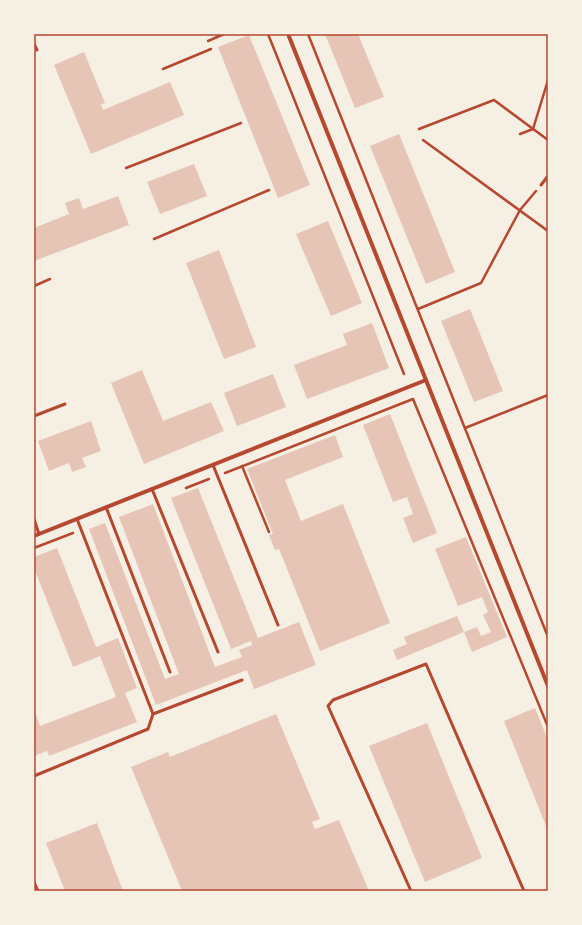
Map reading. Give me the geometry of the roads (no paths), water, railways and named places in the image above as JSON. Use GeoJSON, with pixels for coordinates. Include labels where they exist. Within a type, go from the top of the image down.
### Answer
{"type":"FeatureCollection","features":[{"type":"Feature","properties":{"kind":"street"},"geometry":{"type":"LineString","coordinates":[[288,34],[426,380],[546,674],[548,686]]}},
{"type":"Feature","properties":{"kind":"street"},"geometry":{"type":"LineString","coordinates":[[34,536],[426,380]]}},
{"type":"Feature","properties":{"kind":"lane"},"geometry":{"type":"LineString","coordinates":[[34,44],[37,50]]}},
{"type":"Feature","properties":{"kind":"lane"},"geometry":{"type":"LineString","coordinates":[[541,185],[548,176]]}},
{"type":"Feature","properties":{"kind":"lane"},"geometry":{"type":"LineString","coordinates":[[34,416],[66,404]]}},
{"type":"Feature","properties":{"kind":"lane"},"geometry":{"type":"LineString","coordinates":[[213,465],[278,626]]}},
{"type":"Feature","properties":{"kind":"lane"},"geometry":{"type":"LineString","coordinates":[[152,489],[218,652]]}},
{"type":"Feature","properties":{"kind":"lane"},"geometry":{"type":"LineString","coordinates":[[106,507],[170,672]]}},
{"type":"Feature","properties":{"kind":"lane"},"geometry":{"type":"LineString","coordinates":[[34,519],[40,534]]}},
{"type":"Feature","properties":{"kind":"lane"},"geometry":{"type":"LineString","coordinates":[[34,776],[148,729],[153,714],[77,519]]}},
{"type":"Feature","properties":{"kind":"lane"},"geometry":{"type":"LineString","coordinates":[[411,891],[328,706],[333,700],[426,664],[524,891]]}},
{"type":"Feature","properties":{"kind":"lane"},"geometry":{"type":"LineString","coordinates":[[153,714],[242,680]]}},
{"type":"Feature","properties":{"kind":"lane"},"geometry":{"type":"LineString","coordinates":[[34,882],[38,891]]}}]}
